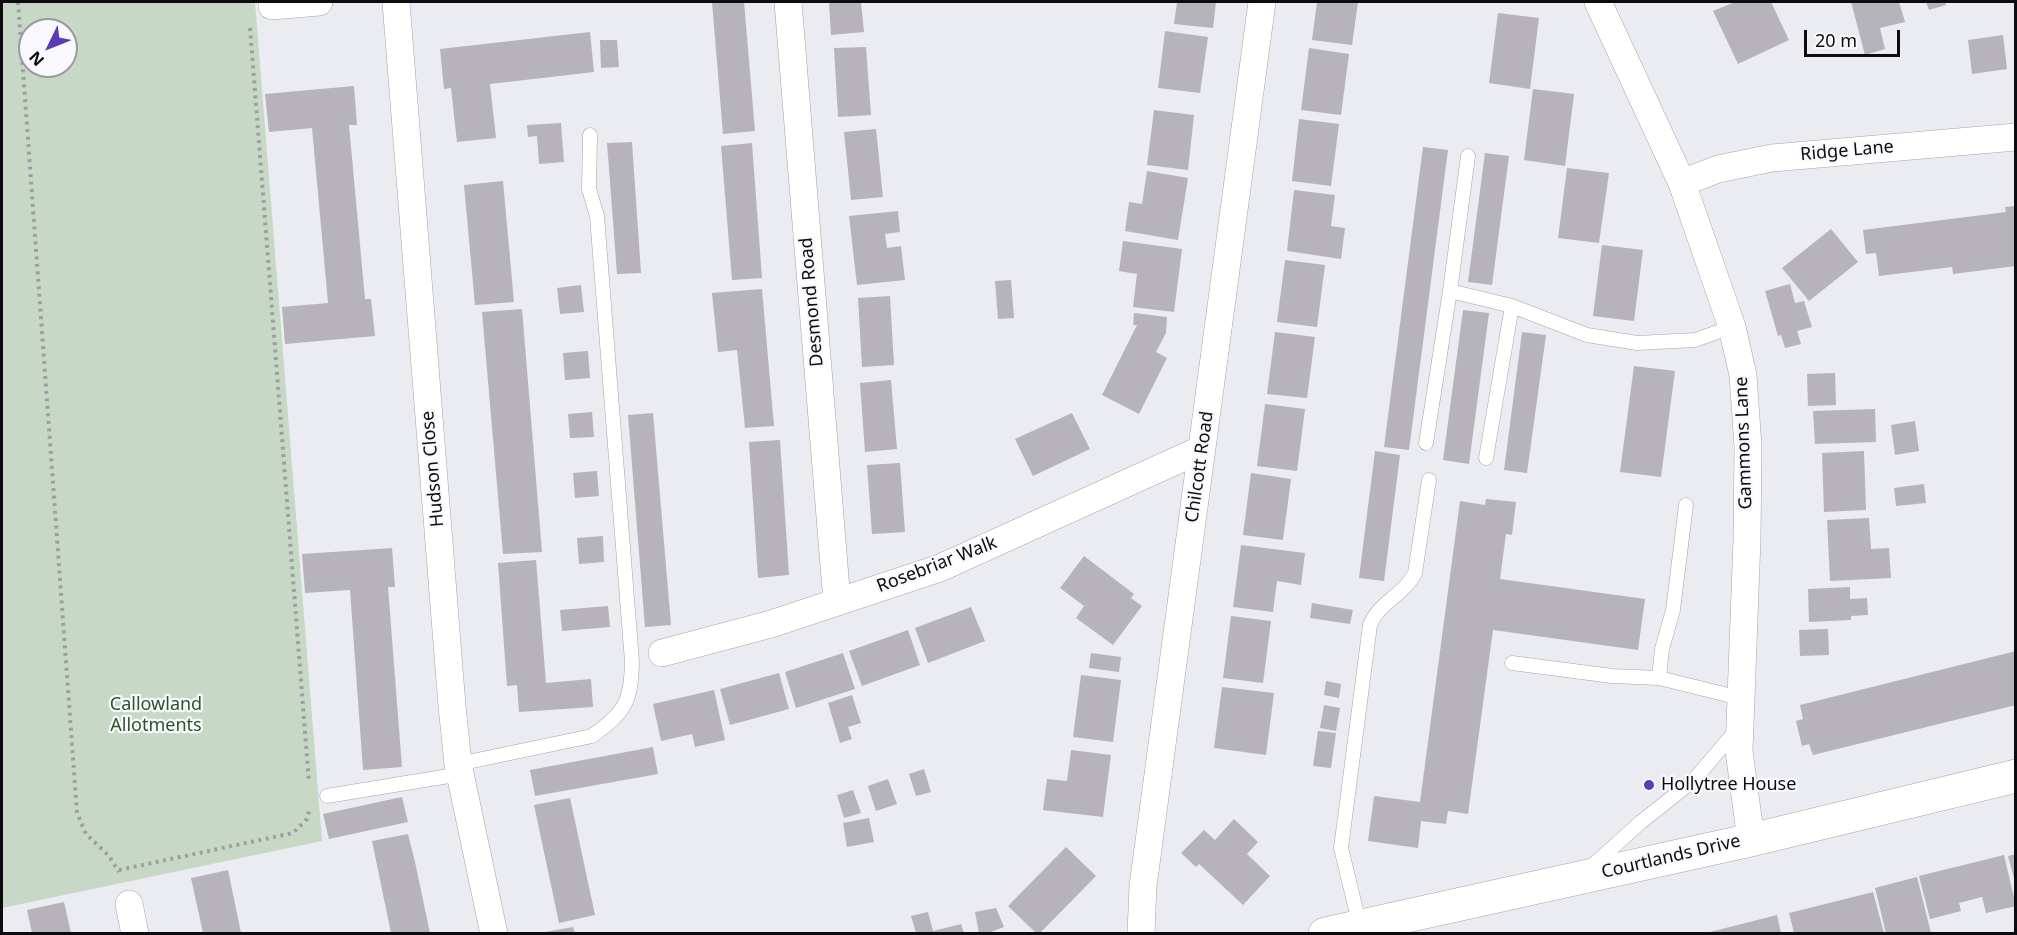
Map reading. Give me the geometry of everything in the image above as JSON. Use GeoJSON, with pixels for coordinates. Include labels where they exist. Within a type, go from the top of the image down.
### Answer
{"type":"FeatureCollection","features":[{"type":"Feature","properties":{"kind":"street"},"geometry":{"type":"LineString","coordinates":[[272,6],[319,2]]}},
{"type":"Feature","properties":{"kind":"street","name":"Hudson Close"},"geometry":{"type":"LineString","coordinates":[[396,2],[460,769],[494,933]]}},
{"type":"Feature","properties":{"kind":"street","name":"Desmond Road"},"geometry":{"type":"LineString","coordinates":[[788,2],[837,602]]}},
{"type":"Feature","properties":{"kind":"street","name":"Chilcott Road"},"geometry":{"type":"LineString","coordinates":[[1141,933],[1143,886],[1262,2]]}},
{"type":"Feature","properties":{"kind":"street","name":"Gammons Lane"},"geometry":{"type":"LineString","coordinates":[[1598,2],[1682,183],[1732,327],[1743,375],[1748,447],[1747,539],[1739,726],[1740,762],[1751,840]]}},
{"type":"Feature","properties":{"kind":"street","name":"Ridge Lane"},"geometry":{"type":"LineString","coordinates":[[1682,183],[1718,170],[1772,158],[2016,137]]}},
{"type":"Feature","properties":{"kind":"street","name":"Rosebriar Walk"},"geometry":{"type":"LineString","coordinates":[[662,653],[771,624],[940,568],[1202,449]]}},
{"type":"Feature","properties":{"kind":"street","name":"Courtlands Drive"},"geometry":{"type":"LineString","coordinates":[[1326,933],[1751,840],[2016,776]]}},
{"type":"Feature","properties":{"kind":"street"},"geometry":{"type":"LineString","coordinates":[[129,904],[135,933]]}},
{"type":"Feature","properties":{"kind":"lane"},"geometry":{"type":"LineString","coordinates":[[327,796],[460,769],[592,736],[610,723],[623,709],[631,692],[632,662],[598,227],[589,189],[590,135]]}},
{"type":"Feature","properties":{"kind":"lane"},"geometry":{"type":"LineString","coordinates":[[1426,443],[1468,156]]}},
{"type":"Feature","properties":{"kind":"lane"},"geometry":{"type":"LineString","coordinates":[[1450,291],[1512,306],[1587,335],[1637,343],[1695,340],[1732,327]]}},
{"type":"Feature","properties":{"kind":"lane"},"geometry":{"type":"LineString","coordinates":[[1486,458],[1512,306]]}},
{"type":"Feature","properties":{"kind":"lane"},"geometry":{"type":"LineString","coordinates":[[1360,926],[1341,848],[1370,625],[1375,613],[1409,585],[1415,573],[1429,480]]}},
{"type":"Feature","properties":{"kind":"lane"},"geometry":{"type":"LineString","coordinates":[[1659,678],[1662,649],[1673,610],[1686,506]]}},
{"type":"Feature","properties":{"kind":"lane"},"geometry":{"type":"LineString","coordinates":[[1512,663],[1612,676],[1659,678],[1740,698]]}},
{"type":"Feature","properties":{"kind":"lane"},"geometry":{"type":"LineString","coordinates":[[1578,878],[1641,822],[1695,780],[1739,726]]}},
{"type":"Feature","properties":{"kind":"path"},"geometry":{"type":"LineString","coordinates":[[18,2],[77,813],[86,834],[109,856],[119,870],[129,904]]}},
{"type":"Feature","properties":{"kind":"path"},"geometry":{"type":"LineString","coordinates":[[250,25],[310,793]]}},
{"type":"Feature","properties":{"kind":"path"},"geometry":{"type":"LineString","coordinates":[[119,870],[293,833],[308,819],[310,805]]}},
{"type":"Feature","properties":{"kind":"green space","name":"Callowland Allotments"},"geometry":{"type":"Polygon","coordinates":[[[2,2],[255,2],[322,841],[2,908],[2,2]]]}},
{"type":"Feature","properties":{"kind":"building"},"geometry":{"type":"Polygon","coordinates":[[[712,2],[744,2],[755,131],[723,134],[712,2]]]}},
{"type":"Feature","properties":{"kind":"building"},"geometry":{"type":"Polygon","coordinates":[[[829,2],[861,2],[864,32],[831,35],[829,2]]]}},
{"type":"Feature","properties":{"kind":"building"},"geometry":{"type":"Polygon","coordinates":[[[1177,2],[1216,2],[1213,28],[1174,24],[1177,2]]]}},
{"type":"Feature","properties":{"kind":"building"},"geometry":{"type":"Polygon","coordinates":[[[1317,2],[1358,2],[1352,45],[1312,40],[1317,2]]]}},
{"type":"Feature","properties":{"kind":"building"},"geometry":{"type":"Polygon","coordinates":[[[1735,2],[1771,2],[1789,40],[1738,64],[1713,11],[1735,2]]]}},
{"type":"Feature","properties":{"kind":"building"},"geometry":{"type":"Polygon","coordinates":[[[1851,2],[1899,2],[1905,22],[1880,28],[1885,49],[1865,55],[1851,2]]]}},
{"type":"Feature","properties":{"kind":"building"},"geometry":{"type":"Polygon","coordinates":[[[1926,2],[1945,2],[1946,5],[1929,10],[1926,2]]]}},
{"type":"Feature","properties":{"kind":"building"},"geometry":{"type":"Polygon","coordinates":[[[1498,13],[1539,18],[1530,89],[1489,83],[1498,13]]]}},
{"type":"Feature","properties":{"kind":"building"},"geometry":{"type":"Polygon","coordinates":[[[1165,31],[1208,37],[1200,93],[1158,88],[1165,31]]]}},
{"type":"Feature","properties":{"kind":"building"},"geometry":{"type":"Polygon","coordinates":[[[590,32],[594,72],[490,84],[496,138],[457,142],[451,88],[444,89],[440,49],[590,32]]]}},
{"type":"Feature","properties":{"kind":"building"},"geometry":{"type":"Polygon","coordinates":[[[2003,35],[2007,69],[1972,74],[1968,40],[2003,35]]]}},
{"type":"Feature","properties":{"kind":"building"},"geometry":{"type":"Polygon","coordinates":[[[600,40],[617,40],[619,67],[601,68],[600,40]]]}},
{"type":"Feature","properties":{"kind":"building"},"geometry":{"type":"Polygon","coordinates":[[[866,47],[871,115],[838,117],[834,48],[866,47]]]}},
{"type":"Feature","properties":{"kind":"building"},"geometry":{"type":"Polygon","coordinates":[[[1309,48],[1349,54],[1341,115],[1301,110],[1309,48]]]}},
{"type":"Feature","properties":{"kind":"building"},"geometry":{"type":"Polygon","coordinates":[[[354,86],[357,125],[349,125],[365,299],[371,299],[375,336],[285,344],[282,307],[328,303],[312,128],[269,132],[265,94],[354,86]]]}},
{"type":"Feature","properties":{"kind":"building"},"geometry":{"type":"Polygon","coordinates":[[[1533,89],[1574,94],[1565,166],[1524,160],[1533,89]]]}},
{"type":"Feature","properties":{"kind":"building"},"geometry":{"type":"Polygon","coordinates":[[[1154,110],[1194,115],[1188,170],[1147,165],[1154,110]]]}},
{"type":"Feature","properties":{"kind":"building"},"geometry":{"type":"Polygon","coordinates":[[[1299,119],[1339,124],[1331,186],[1292,181],[1299,119]]]}},
{"type":"Feature","properties":{"kind":"building"},"geometry":{"type":"Polygon","coordinates":[[[561,123],[564,162],[539,164],[537,136],[528,137],[527,125],[561,123]]]}},
{"type":"Feature","properties":{"kind":"building"},"geometry":{"type":"Polygon","coordinates":[[[876,129],[883,197],[851,200],[844,132],[876,129]]]}},
{"type":"Feature","properties":{"kind":"building"},"geometry":{"type":"Polygon","coordinates":[[[632,142],[641,273],[617,274],[607,143],[632,142]]]}},
{"type":"Feature","properties":{"kind":"building"},"geometry":{"type":"Polygon","coordinates":[[[752,143],[762,278],[732,280],[721,146],[752,143]]]}},
{"type":"Feature","properties":{"kind":"building"},"geometry":{"type":"Polygon","coordinates":[[[1423,147],[1448,150],[1409,450],[1384,447],[1423,147]]]}},
{"type":"Feature","properties":{"kind":"building"},"geometry":{"type":"Polygon","coordinates":[[[1485,153],[1509,156],[1492,285],[1468,282],[1485,153]]]}},
{"type":"Feature","properties":{"kind":"building"},"geometry":{"type":"Polygon","coordinates":[[[1567,168],[1609,173],[1599,243],[1558,238],[1567,168]]]}},
{"type":"Feature","properties":{"kind":"building"},"geometry":{"type":"Polygon","coordinates":[[[1147,171],[1188,178],[1178,240],[1125,231],[1129,202],[1142,204],[1147,171]]]}},
{"type":"Feature","properties":{"kind":"building"},"geometry":{"type":"Polygon","coordinates":[[[503,181],[514,302],[475,305],[464,185],[503,181]]]}},
{"type":"Feature","properties":{"kind":"building"},"geometry":{"type":"Polygon","coordinates":[[[1294,190],[1335,195],[1331,226],[1345,228],[1341,259],[1287,251],[1294,190]]]}},
{"type":"Feature","properties":{"kind":"building"},"geometry":{"type":"Polygon","coordinates":[[[2016,206],[2016,266],[1953,274],[1952,267],[1879,276],[1876,253],[1866,254],[1863,230],[2006,212],[2005,207],[2016,206]]]}},
{"type":"Feature","properties":{"kind":"building"},"geometry":{"type":"Polygon","coordinates":[[[898,211],[900,232],[885,234],[887,248],[901,246],[905,280],[857,285],[849,216],[898,211]]]}},
{"type":"Feature","properties":{"kind":"building"},"geometry":{"type":"Polygon","coordinates":[[[1831,229],[1858,262],[1809,301],[1782,268],[1831,229]]]}},
{"type":"Feature","properties":{"kind":"building"},"geometry":{"type":"Polygon","coordinates":[[[1123,241],[1182,249],[1174,312],[1133,307],[1137,274],[1119,271],[1123,241]]]}},
{"type":"Feature","properties":{"kind":"building"},"geometry":{"type":"Polygon","coordinates":[[[1602,245],[1643,250],[1634,321],[1593,316],[1602,245]]]}},
{"type":"Feature","properties":{"kind":"building"},"geometry":{"type":"Polygon","coordinates":[[[1285,260],[1325,265],[1317,327],[1277,322],[1285,260]]]}},
{"type":"Feature","properties":{"kind":"building"},"geometry":{"type":"Polygon","coordinates":[[[1011,280],[1014,318],[998,319],[995,281],[1011,280]]]}},
{"type":"Feature","properties":{"kind":"building"},"geometry":{"type":"Polygon","coordinates":[[[1790,284],[1795,303],[1804,301],[1812,327],[1797,331],[1801,344],[1785,348],[1781,335],[1778,336],[1765,291],[1790,284]]]}},
{"type":"Feature","properties":{"kind":"building"},"geometry":{"type":"Polygon","coordinates":[[[581,285],[584,312],[560,314],[557,288],[581,285]]]}},
{"type":"Feature","properties":{"kind":"building"},"geometry":{"type":"Polygon","coordinates":[[[762,289],[774,426],[745,428],[737,350],[718,352],[712,293],[762,289]]]}},
{"type":"Feature","properties":{"kind":"building"},"geometry":{"type":"Polygon","coordinates":[[[890,296],[894,365],[862,367],[858,298],[890,296]]]}},
{"type":"Feature","properties":{"kind":"building"},"geometry":{"type":"Polygon","coordinates":[[[522,309],[542,552],[503,554],[482,312],[522,309]]]}},
{"type":"Feature","properties":{"kind":"building"},"geometry":{"type":"Polygon","coordinates":[[[1463,310],[1489,313],[1469,464],[1443,460],[1463,310]]]}},
{"type":"Feature","properties":{"kind":"building"},"geometry":{"type":"Polygon","coordinates":[[[1134,313],[1167,317],[1166,333],[1156,352],[1167,358],[1139,414],[1102,395],[1137,325],[1133,325],[1134,313]]]}},
{"type":"Feature","properties":{"kind":"building"},"geometry":{"type":"Polygon","coordinates":[[[1275,332],[1315,337],[1307,398],[1267,394],[1275,332]]]}},
{"type":"Feature","properties":{"kind":"building"},"geometry":{"type":"Polygon","coordinates":[[[1522,332],[1546,335],[1527,473],[1504,470],[1522,332]]]}},
{"type":"Feature","properties":{"kind":"building"},"geometry":{"type":"Polygon","coordinates":[[[588,351],[590,378],[565,380],[563,353],[588,351]]]}},
{"type":"Feature","properties":{"kind":"building"},"geometry":{"type":"Polygon","coordinates":[[[1634,366],[1675,371],[1661,477],[1620,472],[1634,366]]]}},
{"type":"Feature","properties":{"kind":"building"},"geometry":{"type":"Polygon","coordinates":[[[1835,373],[1836,405],[1808,406],[1807,374],[1835,373]]]}},
{"type":"Feature","properties":{"kind":"building"},"geometry":{"type":"Polygon","coordinates":[[[891,380],[897,449],[865,452],[860,383],[891,380]]]}},
{"type":"Feature","properties":{"kind":"building"},"geometry":{"type":"Polygon","coordinates":[[[1265,404],[1305,409],[1297,471],[1257,466],[1265,404]]]}},
{"type":"Feature","properties":{"kind":"building"},"geometry":{"type":"Polygon","coordinates":[[[1875,409],[1876,442],[1815,444],[1813,411],[1875,409]]]}},
{"type":"Feature","properties":{"kind":"building"},"geometry":{"type":"Polygon","coordinates":[[[592,412],[594,437],[570,438],[568,414],[592,412]]]}},
{"type":"Feature","properties":{"kind":"building"},"geometry":{"type":"Polygon","coordinates":[[[653,413],[671,625],[645,627],[628,415],[653,413]]]}},
{"type":"Feature","properties":{"kind":"building"},"geometry":{"type":"Polygon","coordinates":[[[1072,413],[1090,449],[1033,476],[1015,439],[1072,413]]]}},
{"type":"Feature","properties":{"kind":"building"},"geometry":{"type":"Polygon","coordinates":[[[1915,421],[1919,451],[1895,455],[1891,425],[1915,421]]]}},
{"type":"Feature","properties":{"kind":"building"},"geometry":{"type":"Polygon","coordinates":[[[780,440],[789,575],[758,578],[749,442],[780,440]]]}},
{"type":"Feature","properties":{"kind":"building"},"geometry":{"type":"Polygon","coordinates":[[[1375,451],[1400,455],[1384,581],[1359,578],[1375,451]]]}},
{"type":"Feature","properties":{"kind":"building"},"geometry":{"type":"Polygon","coordinates":[[[1864,451],[1866,510],[1824,512],[1822,453],[1864,451]]]}},
{"type":"Feature","properties":{"kind":"building"},"geometry":{"type":"Polygon","coordinates":[[[900,463],[905,532],[872,534],[867,465],[900,463]]]}},
{"type":"Feature","properties":{"kind":"building"},"geometry":{"type":"Polygon","coordinates":[[[597,471],[599,496],[575,498],[573,473],[597,471]]]}},
{"type":"Feature","properties":{"kind":"building"},"geometry":{"type":"Polygon","coordinates":[[[1251,473],[1291,479],[1283,540],[1243,535],[1251,473]]]}},
{"type":"Feature","properties":{"kind":"building"},"geometry":{"type":"Polygon","coordinates":[[[1924,484],[1926,503],[1896,506],[1894,488],[1924,484]]]}},
{"type":"Feature","properties":{"kind":"building"},"geometry":{"type":"Polygon","coordinates":[[[1486,499],[1516,502],[1512,535],[1506,534],[1500,579],[1645,599],[1638,650],[1493,630],[1468,814],[1448,811],[1446,824],[1421,821],[1418,848],[1368,841],[1374,796],[1420,802],[1460,501],[1485,505],[1486,499]]]}},
{"type":"Feature","properties":{"kind":"building"},"geometry":{"type":"Polygon","coordinates":[[[1869,518],[1871,549],[1889,548],[1891,578],[1830,581],[1827,520],[1869,518]]]}},
{"type":"Feature","properties":{"kind":"building"},"geometry":{"type":"Polygon","coordinates":[[[603,536],[604,562],[579,564],[577,538],[603,536]]]}},
{"type":"Feature","properties":{"kind":"building"},"geometry":{"type":"Polygon","coordinates":[[[1241,545],[1305,553],[1301,585],[1277,581],[1273,612],[1233,607],[1241,545]]]}},
{"type":"Feature","properties":{"kind":"building"},"geometry":{"type":"Polygon","coordinates":[[[392,548],[395,587],[388,587],[402,767],[363,770],[350,590],[305,593],[302,554],[392,548]]]}},
{"type":"Feature","properties":{"kind":"building"},"geometry":{"type":"Polygon","coordinates":[[[1084,556],[1134,594],[1131,598],[1142,606],[1113,645],[1076,618],[1084,606],[1060,588],[1084,556]]]}},
{"type":"Feature","properties":{"kind":"building"},"geometry":{"type":"Polygon","coordinates":[[[536,560],[546,683],[591,679],[593,707],[519,712],[517,685],[507,686],[498,563],[536,560]]]}},
{"type":"Feature","properties":{"kind":"building"},"geometry":{"type":"Polygon","coordinates":[[[1850,587],[1850,599],[1867,598],[1868,615],[1851,616],[1851,620],[1809,622],[1808,589],[1850,587]]]}},
{"type":"Feature","properties":{"kind":"building"},"geometry":{"type":"Polygon","coordinates":[[[1312,603],[1353,610],[1350,624],[1310,618],[1312,603]]]}},
{"type":"Feature","properties":{"kind":"building"},"geometry":{"type":"Polygon","coordinates":[[[608,606],[610,627],[562,631],[560,610],[608,606]]]}},
{"type":"Feature","properties":{"kind":"building"},"geometry":{"type":"Polygon","coordinates":[[[971,607],[985,641],[928,663],[915,628],[971,607]]]}},
{"type":"Feature","properties":{"kind":"building"},"geometry":{"type":"Polygon","coordinates":[[[1231,616],[1271,621],[1263,683],[1223,678],[1231,616]]]}},
{"type":"Feature","properties":{"kind":"building"},"geometry":{"type":"Polygon","coordinates":[[[1828,629],[1829,655],[1800,656],[1799,630],[1828,629]]]}},
{"type":"Feature","properties":{"kind":"building"},"geometry":{"type":"Polygon","coordinates":[[[908,630],[920,665],[862,686],[849,651],[908,630]]]}},
{"type":"Feature","properties":{"kind":"building"},"geometry":{"type":"Polygon","coordinates":[[[2016,651],[2016,705],[1813,755],[1809,744],[1802,746],[1796,721],[1803,719],[1800,705],[2016,651]]]}},
{"type":"Feature","properties":{"kind":"building"},"geometry":{"type":"Polygon","coordinates":[[[843,653],[855,689],[796,708],[785,672],[843,653]]]}},
{"type":"Feature","properties":{"kind":"building"},"geometry":{"type":"Polygon","coordinates":[[[1091,653],[1121,657],[1119,672],[1089,668],[1091,653]]]}},
{"type":"Feature","properties":{"kind":"building"},"geometry":{"type":"Polygon","coordinates":[[[779,673],[789,709],[730,725],[720,689],[779,673]]]}},
{"type":"Feature","properties":{"kind":"building"},"geometry":{"type":"Polygon","coordinates":[[[1081,675],[1121,680],[1113,742],[1073,737],[1081,675]]]}},
{"type":"Feature","properties":{"kind":"building"},"geometry":{"type":"Polygon","coordinates":[[[1326,681],[1341,684],[1339,698],[1324,695],[1326,681]]]}},
{"type":"Feature","properties":{"kind":"building"},"geometry":{"type":"Polygon","coordinates":[[[1222,687],[1274,693],[1266,755],[1214,748],[1222,687]]]}},
{"type":"Feature","properties":{"kind":"building"},"geometry":{"type":"Polygon","coordinates":[[[714,690],[725,740],[695,747],[692,734],[661,741],[653,704],[714,690]]]}},
{"type":"Feature","properties":{"kind":"building"},"geometry":{"type":"Polygon","coordinates":[[[852,695],[861,723],[848,727],[852,739],[840,743],[828,703],[852,695]]]}},
{"type":"Feature","properties":{"kind":"building"},"geometry":{"type":"Polygon","coordinates":[[[1324,705],[1340,708],[1336,731],[1320,728],[1324,705]]]}},
{"type":"Feature","properties":{"kind":"building"},"geometry":{"type":"Polygon","coordinates":[[[1318,731],[1336,733],[1331,768],[1313,766],[1318,731]]]}},
{"type":"Feature","properties":{"kind":"building"},"geometry":{"type":"Polygon","coordinates":[[[653,747],[658,774],[535,796],[530,770],[653,747]]]}},
{"type":"Feature","properties":{"kind":"building"},"geometry":{"type":"Polygon","coordinates":[[[1071,750],[1111,755],[1103,817],[1043,810],[1047,779],[1067,781],[1071,750]]]}},
{"type":"Feature","properties":{"kind":"building"},"geometry":{"type":"Polygon","coordinates":[[[924,769],[931,792],[916,796],[909,774],[924,769]]]}},
{"type":"Feature","properties":{"kind":"building"},"geometry":{"type":"Polygon","coordinates":[[[888,779],[897,804],[876,811],[868,786],[888,779]]]}},
{"type":"Feature","properties":{"kind":"building"},"geometry":{"type":"Polygon","coordinates":[[[853,790],[861,813],[844,818],[837,795],[853,790]]]}},
{"type":"Feature","properties":{"kind":"building"},"geometry":{"type":"Polygon","coordinates":[[[402,797],[408,822],[329,839],[323,814],[402,797]]]}},
{"type":"Feature","properties":{"kind":"building"},"geometry":{"type":"Polygon","coordinates":[[[570,798],[595,915],[559,923],[534,805],[570,798]]]}},
{"type":"Feature","properties":{"kind":"building"},"geometry":{"type":"Polygon","coordinates":[[[869,818],[874,842],[847,847],[843,823],[869,818]]]}},
{"type":"Feature","properties":{"kind":"building"},"geometry":{"type":"Polygon","coordinates":[[[1234,819],[1258,842],[1247,854],[1270,876],[1243,905],[1199,864],[1196,867],[1181,853],[1204,830],[1215,840],[1234,819]]]}},
{"type":"Feature","properties":{"kind":"building"},"geometry":{"type":"Polygon","coordinates":[[[408,834],[430,933],[391,933],[372,841],[408,834]]]}},
{"type":"Feature","properties":{"kind":"building"},"geometry":{"type":"Polygon","coordinates":[[[1066,847],[1096,876],[1040,933],[1036,933],[1008,906],[1066,847]]]}},
{"type":"Feature","properties":{"kind":"building"},"geometry":{"type":"Polygon","coordinates":[[[2016,854],[2016,882],[2015,882],[2008,856],[2016,854]]]}},
{"type":"Feature","properties":{"kind":"building"},"geometry":{"type":"Polygon","coordinates":[[[2004,855],[2016,906],[1986,913],[1982,897],[1959,903],[1961,911],[1930,919],[1919,876],[2004,855]]]}},
{"type":"Feature","properties":{"kind":"building"},"geometry":{"type":"Polygon","coordinates":[[[228,870],[241,933],[203,933],[191,878],[228,870]]]}},
{"type":"Feature","properties":{"kind":"building"},"geometry":{"type":"Polygon","coordinates":[[[1917,877],[1931,933],[1886,933],[1875,888],[1917,877]]]}},
{"type":"Feature","properties":{"kind":"building"},"geometry":{"type":"Polygon","coordinates":[[[1873,892],[1884,933],[1794,933],[1789,913],[1873,892]]]}},
{"type":"Feature","properties":{"kind":"building"},"geometry":{"type":"Polygon","coordinates":[[[64,902],[71,933],[32,933],[27,910],[64,902]]]}},
{"type":"Feature","properties":{"kind":"building"},"geometry":{"type":"Polygon","coordinates":[[[996,908],[1004,927],[988,933],[979,933],[975,912],[996,908]]]}},
{"type":"Feature","properties":{"kind":"building"},"geometry":{"type":"Polygon","coordinates":[[[928,912],[933,931],[961,924],[964,933],[916,933],[911,916],[928,912]]]}},
{"type":"Feature","properties":{"kind":"building"},"geometry":{"type":"Polygon","coordinates":[[[1777,915],[1781,933],[1706,933],[1777,915]]]}},
{"type":"Feature","properties":{"kind":"building"},"geometry":{"type":"Polygon","coordinates":[[[573,927],[575,933],[545,933],[545,932],[573,927]]]}},
{"type":"Feature","properties":{"kind":"place","name":"Hollytree House"},"geometry":{"type":"Point","coordinates":[1649,785]}}]}
